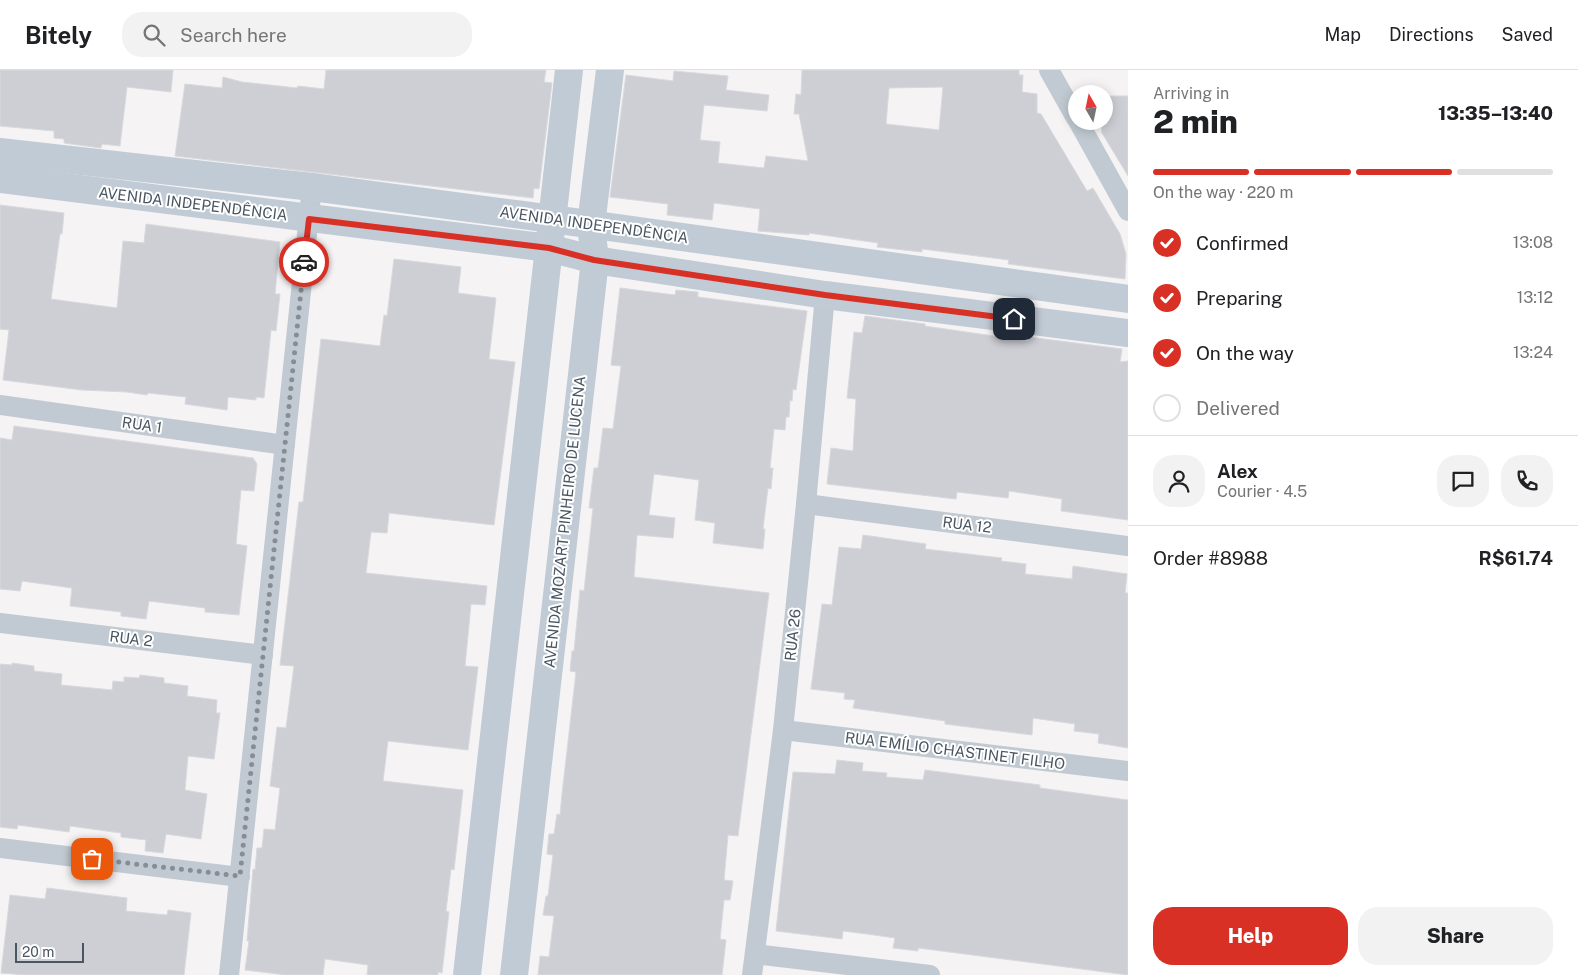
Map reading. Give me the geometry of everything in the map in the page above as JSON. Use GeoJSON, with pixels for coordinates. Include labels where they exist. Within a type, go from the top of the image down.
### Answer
{"type":"FeatureCollection","features":[{"type":"Feature","properties":{"kind":"main road"},"geometry":{"type":"LineString","coordinates":[[467,975],[569,70]]}},
{"type":"Feature","properties":{"kind":"main road","name":"AVENIDA MOZART PINHEIRO DE LUCENA"},"geometry":{"type":"LineString","coordinates":[[514,975],[594,260],[591,225],[610,70]]}},
{"type":"Feature","properties":{"kind":"main road","name":"AVENIDA INDEPENDÊNCIA"},"geometry":{"type":"LineString","coordinates":[[0,152],[312,187],[1128,299]]}},
{"type":"Feature","properties":{"kind":"main road"},"geometry":{"type":"LineString","coordinates":[[12,181],[27,155]]}},
{"type":"Feature","properties":{"kind":"main road","name":"AVENIDA INDEPENDÊNCIA"},"geometry":{"type":"LineString","coordinates":[[12,181],[549,248],[594,260],[825,295],[1128,333]]}},
{"type":"Feature","properties":{"kind":"street"},"geometry":{"type":"LineString","coordinates":[[1049,70],[1068,104]]}},
{"type":"Feature","properties":{"kind":"street"},"geometry":{"type":"LineString","coordinates":[[1083,130],[1128,211]]}},
{"type":"Feature","properties":{"kind":"street"},"geometry":{"type":"LineString","coordinates":[[229,975],[312,187]]}},
{"type":"Feature","properties":{"kind":"street","name":"RUA 26"},"geometry":{"type":"LineString","coordinates":[[752,975],[783,730],[825,295]]}},
{"type":"Feature","properties":{"kind":"street","name":"RUA 1"},"geometry":{"type":"LineString","coordinates":[[0,404],[284,445]]}},
{"type":"Feature","properties":{"kind":"street","name":"RUA 12"},"geometry":{"type":"LineString","coordinates":[[806,504],[1128,546]]}},
{"type":"Feature","properties":{"kind":"street","name":"RUA 2"},"geometry":{"type":"LineString","coordinates":[[0,623],[263,655]]}},
{"type":"Feature","properties":{"kind":"street","name":"RUA EMÍLIO CHASTINET FILHO"},"geometry":{"type":"LineString","coordinates":[[783,730],[1128,772]]}},
{"type":"Feature","properties":{"kind":"street"},"geometry":{"type":"LineString","coordinates":[[0,848],[240,876]]}},
{"type":"Feature","properties":{"kind":"street"},"geometry":{"type":"LineString","coordinates":[[755,954],[930,975]]}},
{"type":"Feature","properties":{"kind":"building"},"geometry":{"type":"Polygon","coordinates":[[[0,70],[173,70],[171,92],[127,87],[120,146],[102,144],[101,148],[64,143],[64,139],[54,138],[54,131],[0,126],[0,70]]]}},
{"type":"Feature","properties":{"kind":"building"},"geometry":{"type":"Polygon","coordinates":[[[326,70],[546,70],[544,82],[552,83],[539,189],[534,188],[533,198],[175,156],[185,84],[222,88],[223,77],[242,82],[324,89],[326,70]]]}},
{"type":"Feature","properties":{"kind":"building"},"geometry":{"type":"Polygon","coordinates":[[[802,70],[1019,70],[1019,75],[1023,75],[1022,92],[1037,94],[1037,113],[1041,114],[1087,191],[1093,188],[1120,234],[1126,254],[1125,279],[1008,264],[1009,260],[922,249],[922,252],[877,247],[878,243],[809,233],[809,235],[758,231],[760,209],[714,203],[712,220],[667,215],[668,204],[610,197],[626,75],[673,81],[674,71],[728,76],[726,90],[769,95],[767,111],[704,105],[700,140],[720,142],[718,163],[764,168],[766,156],[808,161],[799,114],[794,114],[796,94],[801,95],[802,70]],[[943,87],[889,88],[886,124],[939,130],[943,87]]]}},
{"type":"Feature","properties":{"kind":"building"},"geometry":{"type":"Polygon","coordinates":[[[1113,96],[1128,96],[1128,176],[1102,130],[1113,130],[1113,96]]]}},
{"type":"Feature","properties":{"kind":"building"},"geometry":{"type":"Polygon","coordinates":[[[0,205],[64,213],[51,299],[117,308],[123,241],[144,243],[146,224],[280,242],[275,294],[280,294],[276,331],[271,330],[264,398],[256,397],[256,400],[228,397],[227,410],[185,404],[186,397],[82,390],[3,380],[9,330],[0,329],[0,205]]]}},
{"type":"Feature","properties":{"kind":"building"},"geometry":{"type":"Polygon","coordinates":[[[394,259],[461,267],[458,293],[496,298],[489,359],[515,362],[494,525],[389,513],[387,533],[371,532],[366,573],[487,586],[485,605],[471,604],[465,666],[478,667],[468,750],[388,741],[383,781],[463,790],[454,870],[451,869],[446,911],[449,912],[442,973],[438,972],[438,975],[367,975],[368,965],[325,959],[323,975],[286,975],[245,970],[249,941],[247,941],[253,869],[255,870],[257,848],[262,848],[264,829],[275,830],[280,788],[270,786],[277,727],[286,728],[294,666],[280,665],[299,502],[303,502],[321,339],[380,346],[384,315],[387,316],[394,259]]]}},
{"type":"Feature","properties":{"kind":"building"},"geometry":{"type":"Polygon","coordinates":[[[620,288],[675,295],[676,290],[698,292],[698,297],[807,311],[796,390],[793,389],[792,401],[790,400],[789,417],[786,417],[785,430],[774,429],[770,468],[773,468],[771,489],[768,488],[763,529],[765,529],[763,549],[713,543],[715,523],[695,520],[699,480],[654,474],[649,515],[675,518],[673,538],[637,535],[634,577],[769,593],[738,836],[728,835],[724,880],[733,881],[730,900],[724,900],[720,939],[726,940],[722,975],[538,975],[540,956],[549,957],[554,916],[543,915],[546,896],[548,896],[553,855],[547,854],[549,834],[554,834],[557,814],[560,815],[576,672],[570,671],[572,651],[574,651],[580,590],[584,591],[593,508],[589,508],[594,468],[598,468],[603,428],[613,429],[621,366],[611,365],[620,288]]]}},
{"type":"Feature","properties":{"kind":"building"},"geometry":{"type":"Polygon","coordinates":[[[865,316],[1028,341],[1029,337],[1122,349],[1120,362],[1128,361],[1128,520],[1061,511],[1062,499],[1009,491],[1008,498],[957,492],[956,499],[827,484],[831,448],[853,451],[856,399],[847,398],[854,332],[862,333],[865,316]]]}},
{"type":"Feature","properties":{"kind":"building"},"geometry":{"type":"Polygon","coordinates":[[[14,426],[253,458],[257,464],[254,491],[241,490],[236,544],[247,546],[239,615],[205,612],[205,608],[149,601],[146,619],[121,616],[121,612],[70,606],[72,588],[22,581],[20,591],[0,589],[0,438],[12,440],[14,426]]]}},
{"type":"Feature","properties":{"kind":"building"},"geometry":{"type":"Polygon","coordinates":[[[863,535],[926,544],[925,549],[1002,558],[1001,561],[1026,564],[1025,574],[1072,579],[1073,566],[1127,574],[1125,593],[1128,593],[1128,748],[1098,743],[1099,734],[1074,731],[1075,724],[1033,718],[1032,735],[945,724],[945,721],[853,708],[855,700],[844,699],[845,693],[811,689],[822,604],[832,605],[839,547],[861,549],[863,535]]]}},
{"type":"Feature","properties":{"kind":"building"},"geometry":{"type":"Polygon","coordinates":[[[12,663],[34,666],[34,671],[62,674],[61,685],[112,690],[113,681],[124,682],[124,677],[139,678],[140,675],[164,678],[164,683],[188,686],[187,696],[217,700],[216,713],[220,713],[214,759],[188,756],[185,790],[207,794],[201,839],[166,834],[163,853],[145,851],[146,840],[121,837],[121,833],[70,826],[69,832],[18,825],[17,829],[0,827],[0,664],[12,665],[12,663]]]}},
{"type":"Feature","properties":{"kind":"building"},"geometry":{"type":"Polygon","coordinates":[[[837,760],[863,763],[862,771],[887,773],[886,777],[923,780],[925,770],[1040,785],[1040,788],[1128,800],[1128,975],[918,948],[918,951],[893,948],[895,938],[843,931],[842,939],[776,931],[793,772],[835,774],[837,760]]]}},
{"type":"Feature","properties":{"kind":"building"},"geometry":{"type":"Polygon","coordinates":[[[47,888],[127,898],[126,911],[167,915],[168,910],[191,913],[184,975],[26,975],[1,973],[10,895],[45,899],[47,888]]]}},
{"type":"Feature","properties":{"kind":"way so far"},"geometry":{"type":"LineString","coordinates":[[92,859],[240,876],[304,262]]}},
{"type":"Feature","properties":{"kind":"route"},"geometry":{"type":"LineString","coordinates":[[304,262],[309,219],[549,248],[594,260],[825,295],[1014,319]]}}]}
